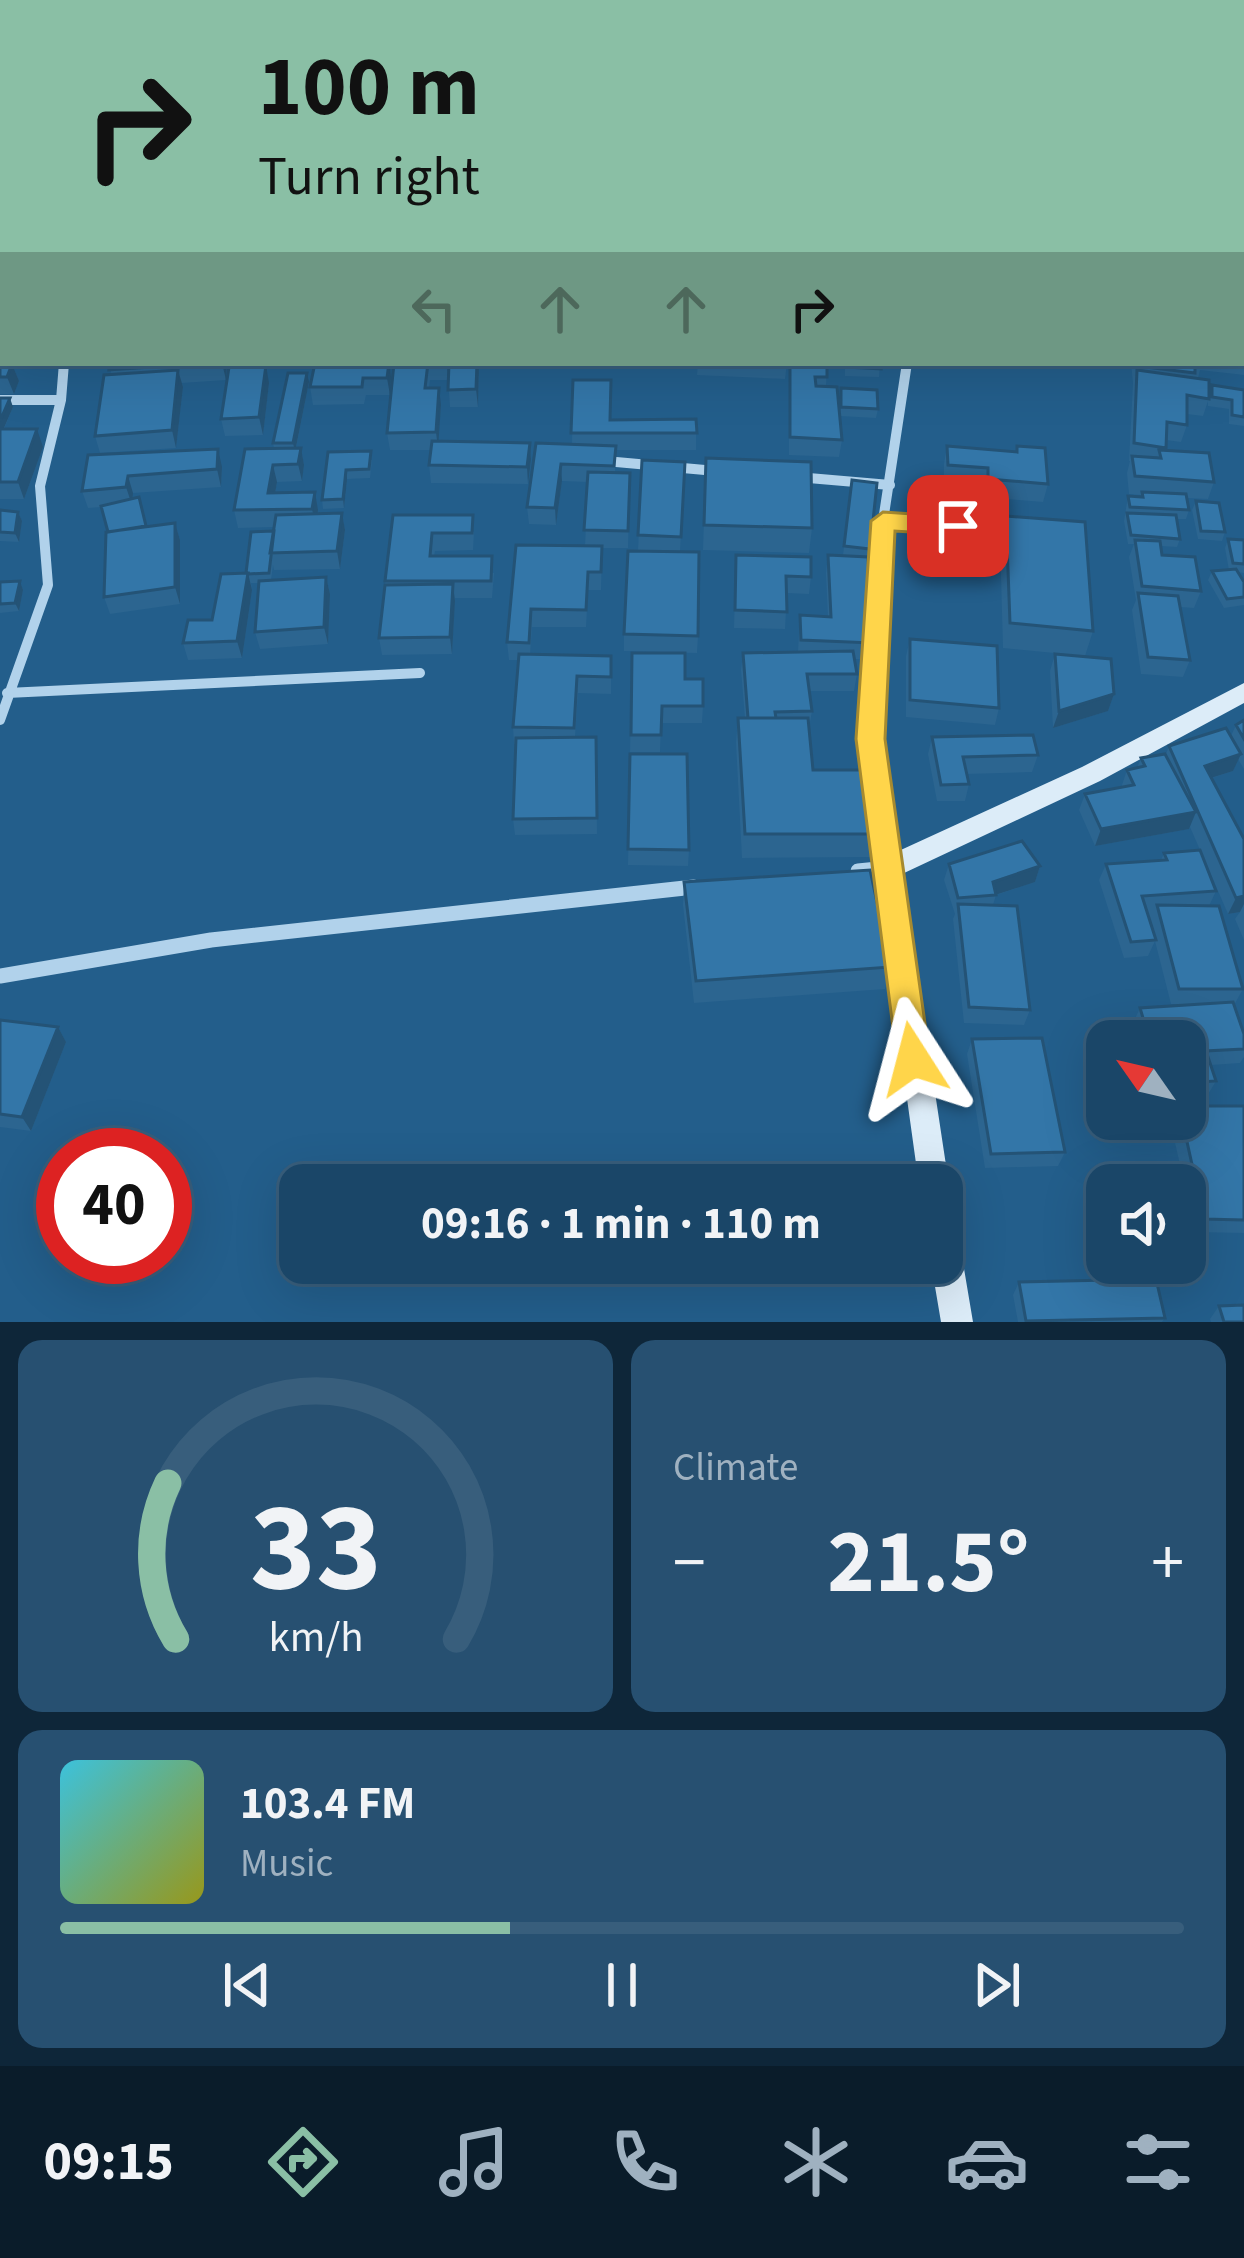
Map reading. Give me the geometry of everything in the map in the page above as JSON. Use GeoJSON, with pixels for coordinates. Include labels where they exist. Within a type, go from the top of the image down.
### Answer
{"type":"FeatureCollection","features":[{"type":"Feature","properties":{"kind":"street"},"geometry":{"type":"LineString","coordinates":[[0,720],[48,585],[40,486],[61,400],[64,366]]}},
{"type":"Feature","properties":{"kind":"street"},"geometry":{"type":"LineString","coordinates":[[907,366],[883,521],[871,739],[931,1164]]}},
{"type":"Feature","properties":{"kind":"street"},"geometry":{"type":"LineString","coordinates":[[0,400],[61,400]]}},
{"type":"Feature","properties":{"kind":"street"},"geometry":{"type":"LineString","coordinates":[[596,460],[732,472]]}},
{"type":"Feature","properties":{"kind":"street"},"geometry":{"type":"LineString","coordinates":[[777,476],[890,485]]}},
{"type":"Feature","properties":{"kind":"street"},"geometry":{"type":"LineString","coordinates":[[883,521],[1033,532]]}},
{"type":"Feature","properties":{"kind":"street"},"geometry":{"type":"LineString","coordinates":[[7,693],[420,673]]}},
{"type":"Feature","properties":{"kind":"street"},"geometry":{"type":"LineString","coordinates":[[842,873],[888,868],[1091,774],[1244,692]]}},
{"type":"Feature","properties":{"kind":"street"},"geometry":{"type":"LineString","coordinates":[[0,976],[211,940],[705,886]]}},
{"type":"Feature","properties":{"kind":"street"},"geometry":{"type":"LineString","coordinates":[[951,1284],[957,1322]]}},
{"type":"Feature","properties":{"kind":"building"},"geometry":{"type":"Polygon","coordinates":[[[0,366],[11,366],[7,377],[0,377],[0,366]]]}},
{"type":"Feature","properties":{"kind":"building"},"geometry":{"type":"Polygon","coordinates":[[[110,366],[167,366],[109,370],[110,366]]]}},
{"type":"Feature","properties":{"kind":"building"},"geometry":{"type":"Polygon","coordinates":[[[266,366],[259,417],[221,419],[229,367],[266,366]]]}},
{"type":"Feature","properties":{"kind":"building"},"geometry":{"type":"Polygon","coordinates":[[[314,366],[389,366],[387,378],[363,378],[362,387],[310,387],[314,366]]]}},
{"type":"Feature","properties":{"kind":"building"},"geometry":{"type":"Polygon","coordinates":[[[394,366],[428,366],[425,388],[439,388],[436,432],[387,433],[394,366]]]}},
{"type":"Feature","properties":{"kind":"building"},"geometry":{"type":"Polygon","coordinates":[[[449,366],[477,366],[476,389],[448,390],[449,366]]]}},
{"type":"Feature","properties":{"kind":"building"},"geometry":{"type":"Polygon","coordinates":[[[790,366],[827,366],[827,377],[815,377],[816,386],[837,387],[842,440],[790,437],[790,366]]]}},
{"type":"Feature","properties":{"kind":"building"},"geometry":{"type":"Polygon","coordinates":[[[1137,366],[1195,366],[1195,373],[1137,366]]]}},
{"type":"Feature","properties":{"kind":"building"},"geometry":{"type":"Polygon","coordinates":[[[178,370],[172,430],[95,436],[104,375],[178,370]]]}},
{"type":"Feature","properties":{"kind":"building"},"geometry":{"type":"Polygon","coordinates":[[[1137,370],[1209,380],[1209,399],[1187,395],[1187,425],[1167,422],[1166,448],[1134,443],[1137,370]]]}},
{"type":"Feature","properties":{"kind":"building"},"geometry":{"type":"Polygon","coordinates":[[[288,373],[307,373],[293,443],[273,443],[288,373]]]}},
{"type":"Feature","properties":{"kind":"building"},"geometry":{"type":"Polygon","coordinates":[[[573,380],[611,380],[610,420],[696,419],[697,433],[571,433],[573,380]]]}},
{"type":"Feature","properties":{"kind":"building"},"geometry":{"type":"Polygon","coordinates":[[[1212,385],[1244,390],[1244,417],[1232,415],[1232,400],[1212,397],[1212,385]]]}},
{"type":"Feature","properties":{"kind":"building"},"geometry":{"type":"Polygon","coordinates":[[[841,388],[877,390],[878,409],[841,407],[841,388]]]}},
{"type":"Feature","properties":{"kind":"building"},"geometry":{"type":"Polygon","coordinates":[[[0,398],[10,398],[0,421],[0,398]]]}},
{"type":"Feature","properties":{"kind":"building"},"geometry":{"type":"Polygon","coordinates":[[[0,429],[37,429],[18,482],[0,482],[0,429]]]}},
{"type":"Feature","properties":{"kind":"building"},"geometry":{"type":"Polygon","coordinates":[[[432,441],[530,443],[527,467],[429,465],[432,441]]]}},
{"type":"Feature","properties":{"kind":"building"},"geometry":{"type":"Polygon","coordinates":[[[536,443],[616,446],[614,466],[561,464],[555,508],[527,507],[536,443]]]}},
{"type":"Feature","properties":{"kind":"building"},"geometry":{"type":"Polygon","coordinates":[[[947,446],[1017,452],[1017,446],[1045,448],[1048,484],[988,479],[988,468],[948,465],[947,446]]]}},
{"type":"Feature","properties":{"kind":"building"},"geometry":{"type":"Polygon","coordinates":[[[301,448],[298,464],[273,465],[268,493],[315,492],[312,509],[234,510],[245,449],[301,448]]]}},
{"type":"Feature","properties":{"kind":"building"},"geometry":{"type":"Polygon","coordinates":[[[218,449],[217,469],[128,476],[126,487],[82,491],[88,455],[218,449]]]}},
{"type":"Feature","properties":{"kind":"building"},"geometry":{"type":"Polygon","coordinates":[[[1159,450],[1209,453],[1214,482],[1135,476],[1132,456],[1161,458],[1159,450]]]}},
{"type":"Feature","properties":{"kind":"building"},"geometry":{"type":"Polygon","coordinates":[[[371,451],[369,469],[346,470],[343,499],[322,500],[328,452],[371,451]]]}},
{"type":"Feature","properties":{"kind":"building"},"geometry":{"type":"Polygon","coordinates":[[[706,458],[811,462],[812,528],[704,525],[706,458]]]}},
{"type":"Feature","properties":{"kind":"building"},"geometry":{"type":"Polygon","coordinates":[[[642,460],[685,462],[681,537],[638,535],[642,460]]]}},
{"type":"Feature","properties":{"kind":"building"},"geometry":{"type":"Polygon","coordinates":[[[588,472],[630,473],[628,531],[584,530],[588,472]]]}},
{"type":"Feature","properties":{"kind":"building"},"geometry":{"type":"Polygon","coordinates":[[[852,480],[877,483],[870,549],[844,546],[852,480]]]}},
{"type":"Feature","properties":{"kind":"building"},"geometry":{"type":"Polygon","coordinates":[[[1142,492],[1186,494],[1189,510],[1130,507],[1128,496],[1143,497],[1142,492]]]}},
{"type":"Feature","properties":{"kind":"building"},"geometry":{"type":"Polygon","coordinates":[[[139,497],[146,526],[108,532],[101,506],[139,497]]]}},
{"type":"Feature","properties":{"kind":"building"},"geometry":{"type":"Polygon","coordinates":[[[1196,501],[1219,503],[1225,532],[1201,531],[1196,501]]]}},
{"type":"Feature","properties":{"kind":"building"},"geometry":{"type":"Polygon","coordinates":[[[0,510],[18,512],[15,533],[0,532],[0,510]]]}},
{"type":"Feature","properties":{"kind":"building"},"geometry":{"type":"Polygon","coordinates":[[[342,513],[337,551],[270,553],[276,515],[342,513]]]}},
{"type":"Feature","properties":{"kind":"building"},"geometry":{"type":"Polygon","coordinates":[[[1127,513],[1176,515],[1180,539],[1131,535],[1127,513]]]}},
{"type":"Feature","properties":{"kind":"building"},"geometry":{"type":"Polygon","coordinates":[[[393,515],[473,515],[472,533],[432,533],[430,556],[492,556],[491,581],[385,581],[393,515]]]}},
{"type":"Feature","properties":{"kind":"building"},"geometry":{"type":"Polygon","coordinates":[[[1006,516],[1085,522],[1093,631],[1010,623],[1006,516]]]}},
{"type":"Feature","properties":{"kind":"building"},"geometry":{"type":"Polygon","coordinates":[[[175,523],[175,587],[104,597],[106,532],[175,523]]]}},
{"type":"Feature","properties":{"kind":"building"},"geometry":{"type":"Polygon","coordinates":[[[274,531],[269,573],[246,573],[251,532],[274,531]]]}},
{"type":"Feature","properties":{"kind":"building"},"geometry":{"type":"Polygon","coordinates":[[[1228,539],[1244,540],[1244,564],[1233,563],[1228,539]]]}},
{"type":"Feature","properties":{"kind":"building"},"geometry":{"type":"Polygon","coordinates":[[[1135,540],[1160,541],[1162,555],[1195,557],[1201,591],[1142,586],[1135,540]]]}},
{"type":"Feature","properties":{"kind":"building"},"geometry":{"type":"Polygon","coordinates":[[[516,545],[602,546],[601,572],[588,572],[586,610],[531,609],[529,643],[507,642],[516,545]]]}},
{"type":"Feature","properties":{"kind":"building"},"geometry":{"type":"Polygon","coordinates":[[[628,551],[699,552],[698,636],[624,634],[628,551]]]}},
{"type":"Feature","properties":{"kind":"building"},"geometry":{"type":"Polygon","coordinates":[[[736,555],[811,557],[811,577],[786,576],[787,612],[735,610],[736,555]]]}},
{"type":"Feature","properties":{"kind":"building"},"geometry":{"type":"Polygon","coordinates":[[[828,555],[868,557],[873,643],[801,640],[800,615],[831,617],[828,555]]]}},
{"type":"Feature","properties":{"kind":"building"},"geometry":{"type":"Polygon","coordinates":[[[1236,569],[1244,582],[1244,597],[1227,599],[1212,571],[1236,569]]]}},
{"type":"Feature","properties":{"kind":"building"},"geometry":{"type":"Polygon","coordinates":[[[248,573],[237,641],[183,643],[188,620],[212,620],[221,574],[248,573]]]}},
{"type":"Feature","properties":{"kind":"building"},"geometry":{"type":"Polygon","coordinates":[[[326,577],[324,627],[255,632],[259,581],[326,577]]]}},
{"type":"Feature","properties":{"kind":"building"},"geometry":{"type":"Polygon","coordinates":[[[20,581],[15,603],[0,604],[0,582],[20,581]]]}},
{"type":"Feature","properties":{"kind":"building"},"geometry":{"type":"Polygon","coordinates":[[[453,584],[450,637],[379,638],[385,585],[453,584]]]}},
{"type":"Feature","properties":{"kind":"building"},"geometry":{"type":"Polygon","coordinates":[[[1138,593],[1178,596],[1190,660],[1148,657],[1138,593]]]}},
{"type":"Feature","properties":{"kind":"building"},"geometry":{"type":"Polygon","coordinates":[[[910,639],[997,646],[999,708],[910,700],[910,639]]]}},
{"type":"Feature","properties":{"kind":"building"},"geometry":{"type":"Polygon","coordinates":[[[853,651],[857,674],[807,674],[812,711],[748,718],[743,653],[853,651]]]}},
{"type":"Feature","properties":{"kind":"building"},"geometry":{"type":"Polygon","coordinates":[[[632,653],[685,653],[685,679],[703,679],[703,706],[662,706],[661,735],[631,735],[632,653]]]}},
{"type":"Feature","properties":{"kind":"building"},"geometry":{"type":"Polygon","coordinates":[[[519,654],[611,656],[611,677],[577,676],[574,728],[513,727],[519,654]]]}},
{"type":"Feature","properties":{"kind":"building"},"geometry":{"type":"Polygon","coordinates":[[[1055,654],[1111,659],[1114,694],[1059,711],[1055,654]]]}},
{"type":"Feature","properties":{"kind":"building"},"geometry":{"type":"Polygon","coordinates":[[[738,718],[808,718],[813,770],[867,770],[875,834],[745,834],[738,718]]]}},
{"type":"Feature","properties":{"kind":"building"},"geometry":{"type":"Polygon","coordinates":[[[1226,728],[1241,754],[1205,766],[1244,839],[1244,896],[1236,898],[1169,746],[1226,728]]]}},
{"type":"Feature","properties":{"kind":"building"},"geometry":{"type":"Polygon","coordinates":[[[1033,735],[1038,755],[963,757],[969,784],[941,785],[932,737],[1033,735]]]}},
{"type":"Feature","properties":{"kind":"building"},"geometry":{"type":"Polygon","coordinates":[[[596,737],[597,818],[513,819],[516,738],[596,737]]]}},
{"type":"Feature","properties":{"kind":"building"},"geometry":{"type":"Polygon","coordinates":[[[630,754],[687,754],[689,850],[628,849],[630,754]]]}},
{"type":"Feature","properties":{"kind":"building"},"geometry":{"type":"Polygon","coordinates":[[[1165,754],[1196,812],[1101,829],[1085,794],[1134,785],[1127,770],[1145,766],[1141,758],[1165,754]]]}},
{"type":"Feature","properties":{"kind":"building"},"geometry":{"type":"Polygon","coordinates":[[[1022,841],[1040,866],[993,882],[996,895],[958,898],[949,864],[1022,841]]]}},
{"type":"Feature","properties":{"kind":"building"},"geometry":{"type":"Polygon","coordinates":[[[1200,850],[1216,891],[1142,896],[1156,940],[1131,942],[1106,864],[1167,860],[1164,853],[1200,850]]]}},
{"type":"Feature","properties":{"kind":"building"},"geometry":{"type":"Polygon","coordinates":[[[870,870],[891,967],[696,981],[684,882],[870,870]]]}},
{"type":"Feature","properties":{"kind":"building"},"geometry":{"type":"Polygon","coordinates":[[[958,904],[1017,906],[1030,1010],[969,1007],[958,904]]]}},
{"type":"Feature","properties":{"kind":"building"},"geometry":{"type":"Polygon","coordinates":[[[1157,905],[1219,906],[1243,989],[1179,989],[1157,905]]]}},
{"type":"Feature","properties":{"kind":"building"},"geometry":{"type":"Polygon","coordinates":[[[1233,1002],[1244,1049],[1206,1051],[1206,1020],[1144,1020],[1140,1008],[1233,1002]]]}},
{"type":"Feature","properties":{"kind":"building"},"geometry":{"type":"Polygon","coordinates":[[[0,1020],[58,1027],[22,1117],[0,1114],[0,1020]]]}},
{"type":"Feature","properties":{"kind":"building"},"geometry":{"type":"Polygon","coordinates":[[[1042,1038],[1065,1152],[991,1154],[972,1039],[1042,1038]]]}},
{"type":"Feature","properties":{"kind":"building"},"geometry":{"type":"Polygon","coordinates":[[[1206,1051],[1216,1081],[1206,1082],[1206,1051]]]}},
{"type":"Feature","properties":{"kind":"building"},"geometry":{"type":"Polygon","coordinates":[[[1206,1106],[1244,1106],[1244,1220],[1206,1219],[1206,1164],[1192,1164],[1187,1140],[1206,1140],[1206,1106]]]}},
{"type":"Feature","properties":{"kind":"building"},"geometry":{"type":"Polygon","coordinates":[[[1019,1282],[1157,1284],[1165,1318],[1026,1321],[1019,1282]]]}},
{"type":"Feature","properties":{"kind":"building"},"geometry":{"type":"Polygon","coordinates":[[[1244,1305],[1244,1322],[1224,1322],[1219,1306],[1244,1305]]]}},
{"type":"Feature","properties":{"kind":"route"},"geometry":{"type":"LineString","coordinates":[[913,1059],[871,739],[883,521],[958,526]]}}]}
